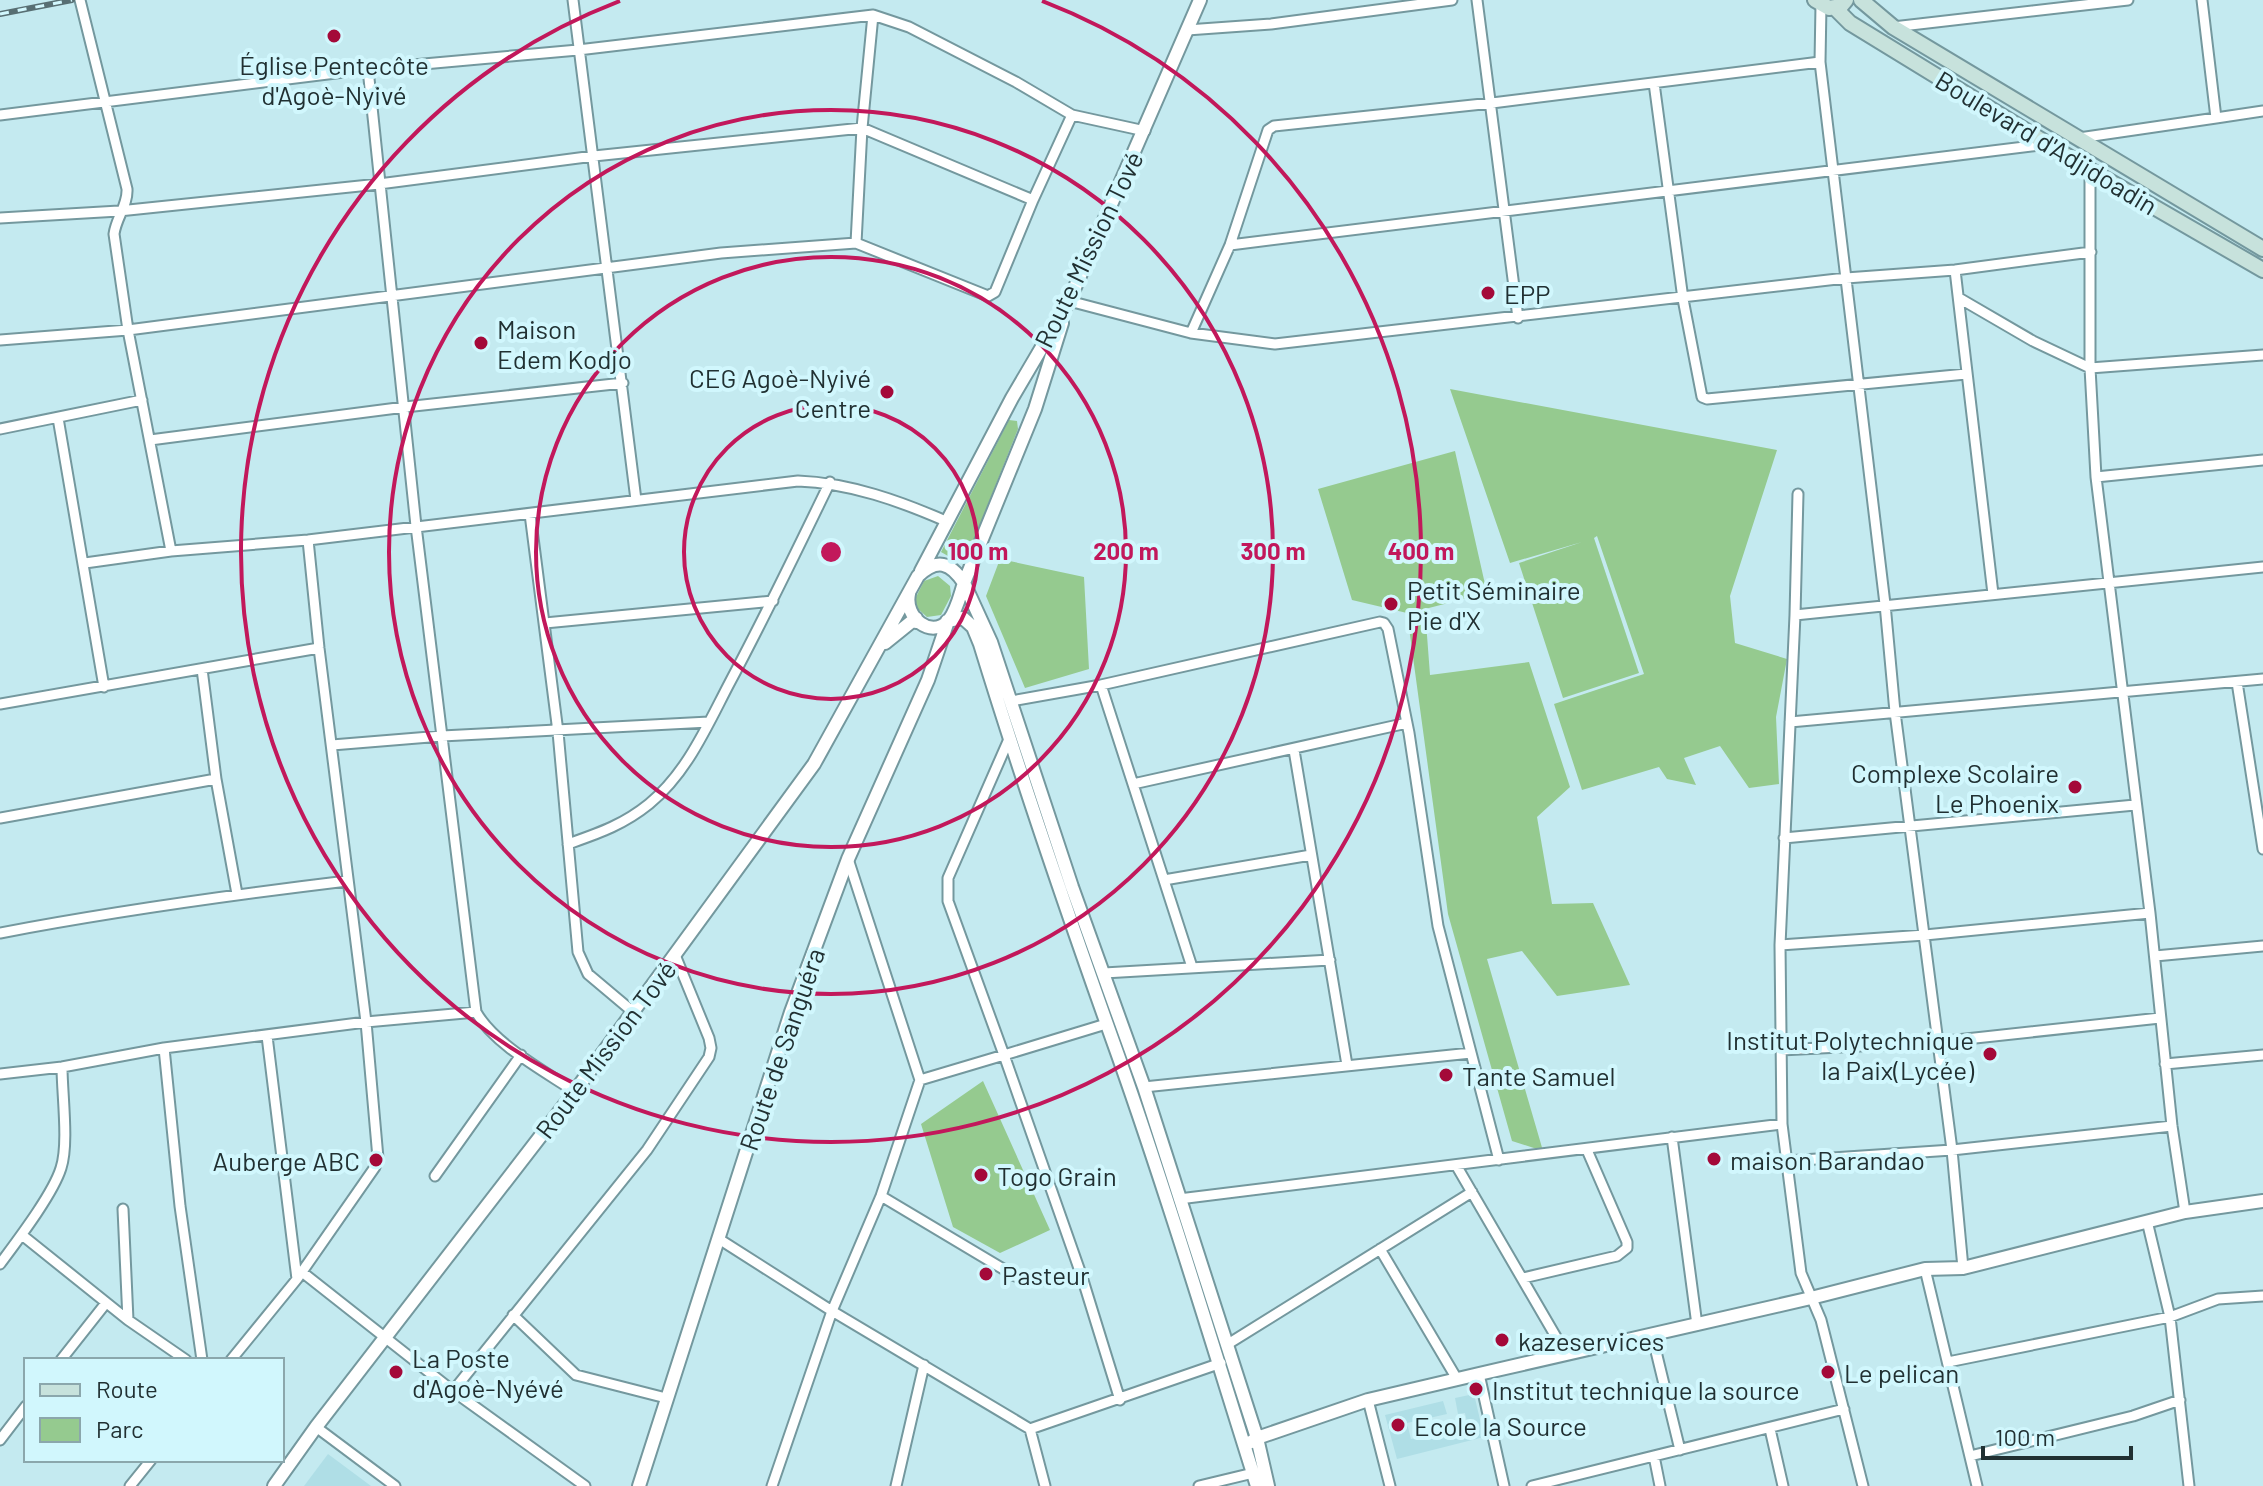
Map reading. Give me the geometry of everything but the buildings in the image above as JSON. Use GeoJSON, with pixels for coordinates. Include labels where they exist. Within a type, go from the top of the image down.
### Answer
{"type":"FeatureCollection","features":[{"type":"Feature","properties":{"kind":"main road","name":"Boulevard d'Adjidoadin"},"geometry":{"type":"LineString","coordinates":[[1861,0],[1893,27],[2263,249]]}},
{"type":"Feature","properties":{"kind":"main road","name":"Boulevard d'Adjidoadin"},"geometry":{"type":"LineString","coordinates":[[1829,4],[1850,23],[2090,170],[2263,270]]}},
{"type":"Feature","properties":{"kind":"street"},"geometry":{"type":"LineString","coordinates":[[80,0],[127,189],[128,196],[119,211],[114,234],[128,330],[171,551]]}},
{"type":"Feature","properties":{"kind":"street"},"geometry":{"type":"LineString","coordinates":[[573,0],[636,500]]}},
{"type":"Feature","properties":{"kind":"street","name":"Route Mission Tové"},"geometry":{"type":"LineString","coordinates":[[274,1486],[574,1091],[814,764],[948,522],[1012,398],[1069,301],[1200,0]]}},
{"type":"Feature","properties":{"kind":"street"},"geometry":{"type":"LineString","coordinates":[[1187,30],[1271,24],[1452,0]]}},
{"type":"Feature","properties":{"kind":"street"},"geometry":{"type":"LineString","coordinates":[[1477,0],[1518,318]]}},
{"type":"Feature","properties":{"kind":"street"},"geometry":{"type":"LineString","coordinates":[[1893,27],[2128,0]]}},
{"type":"Feature","properties":{"kind":"street"},"geometry":{"type":"LineString","coordinates":[[2202,0],[2216,118]]}},
{"type":"Feature","properties":{"kind":"street"},"geometry":{"type":"LineString","coordinates":[[1829,4],[1821,33],[1820,62],[1860,384],[1895,712],[1952,1150],[1963,1268]]}},
{"type":"Feature","properties":{"kind":"street"},"geometry":{"type":"LineString","coordinates":[[0,115],[368,69],[578,50],[873,15],[909,27],[1016,82],[1072,115],[1145,131]]}},
{"type":"Feature","properties":{"kind":"street"},"geometry":{"type":"LineString","coordinates":[[856,243],[862,128],[873,15]]}},
{"type":"Feature","properties":{"kind":"street"},"geometry":{"type":"LineString","coordinates":[[1191,333],[1230,245],[1268,130],[1274,126],[1492,103],[1820,62]]}},
{"type":"Feature","properties":{"kind":"street"},"geometry":{"type":"LineString","coordinates":[[368,69],[416,526],[476,1012],[486,1026],[521,1055],[574,1091]]}},
{"type":"Feature","properties":{"kind":"street"},"geometry":{"type":"LineString","coordinates":[[1654,83],[1683,299],[1700,395],[1705,399],[1966,374]]}},
{"type":"Feature","properties":{"kind":"street"},"geometry":{"type":"LineString","coordinates":[[2075,138],[2263,111]]}},
{"type":"Feature","properties":{"kind":"street"},"geometry":{"type":"LineString","coordinates":[[0,340],[128,330],[721,253],[856,243],[988,296],[995,292],[1072,115]]}},
{"type":"Feature","properties":{"kind":"street"},"geometry":{"type":"LineString","coordinates":[[0,218],[119,211],[379,184],[594,156],[862,128],[1033,200]]}},
{"type":"Feature","properties":{"kind":"street"},"geometry":{"type":"LineString","coordinates":[[1230,245],[2050,144]]}},
{"type":"Feature","properties":{"kind":"street"},"geometry":{"type":"LineString","coordinates":[[2090,170],[2090,368],[2096,477],[2150,913],[2172,1126],[2185,1212]]}},
{"type":"Feature","properties":{"kind":"street"},"geometry":{"type":"LineString","coordinates":[[964,583],[1035,409],[1069,301],[1191,333],[1275,344],[1846,278],[1955,270],[2091,252]]}},
{"type":"Feature","properties":{"kind":"street"},"geometry":{"type":"LineString","coordinates":[[1955,270],[1993,594]]}},
{"type":"Feature","properties":{"kind":"street"},"geometry":{"type":"LineString","coordinates":[[1959,298],[2046,348],[2090,368],[2263,355]]}},
{"type":"Feature","properties":{"kind":"street"},"geometry":{"type":"LineString","coordinates":[[150,440],[623,383]]}},
{"type":"Feature","properties":{"kind":"street"},"geometry":{"type":"LineString","coordinates":[[1012,398],[1035,409]]}},
{"type":"Feature","properties":{"kind":"street"},"geometry":{"type":"LineString","coordinates":[[0,429],[142,400]]}},
{"type":"Feature","properties":{"kind":"street"},"geometry":{"type":"LineString","coordinates":[[58,418],[104,687]]}},
{"type":"Feature","properties":{"kind":"street"},"geometry":{"type":"LineString","coordinates":[[2096,477],[2263,460]]}},
{"type":"Feature","properties":{"kind":"street"},"geometry":{"type":"LineString","coordinates":[[85,563],[171,551],[308,540],[798,481],[830,482],[906,504],[948,522]]}},
{"type":"Feature","properties":{"kind":"street"},"geometry":{"type":"LineString","coordinates":[[568,844],[619,826],[651,803],[674,779],[709,722],[773,601],[830,482]]}},
{"type":"Feature","properties":{"kind":"street"},"geometry":{"type":"LineString","coordinates":[[1798,494],[1780,945],[1782,1124],[1801,1273],[1821,1320],[1863,1486]]}},
{"type":"Feature","properties":{"kind":"street"},"geometry":{"type":"LineString","coordinates":[[530,514],[558,732],[578,952],[588,974],[632,1011]]}},
{"type":"Feature","properties":{"kind":"street"},"geometry":{"type":"LineString","coordinates":[[233,1358],[299,1275],[375,1167],[378,1158],[366,1022],[308,540]]}},
{"type":"Feature","properties":{"kind":"street"},"geometry":{"type":"LineString","coordinates":[[918,576],[929,567],[944,565],[956,571],[991,642],[1072,887],[1144,1087],[1173,1200],[1221,1363],[1268,1486]]}},
{"type":"Feature","properties":{"kind":"street"},"geometry":{"type":"LineString","coordinates":[[1795,615],[2263,567]]}},
{"type":"Feature","properties":{"kind":"street","name":"Route de Sanguéra"},"geometry":{"type":"LineString","coordinates":[[639,1486],[791,1012],[848,859],[928,680],[964,583]]}},
{"type":"Feature","properties":{"kind":"street"},"geometry":{"type":"LineString","coordinates":[[909,594],[908,609],[916,622],[936,628],[928,680]]}},
{"type":"Feature","properties":{"kind":"street"},"geometry":{"type":"LineString","coordinates":[[545,623],[773,601]]}},
{"type":"Feature","properties":{"kind":"street"},"geometry":{"type":"LineString","coordinates":[[874,654],[903,626],[916,618],[916,622]]}},
{"type":"Feature","properties":{"kind":"street"},"geometry":{"type":"LineString","coordinates":[[929,627],[963,618],[973,627],[1106,1024],[1228,1344],[1251,1441],[1257,1486]]}},
{"type":"Feature","properties":{"kind":"street"},"geometry":{"type":"LineString","coordinates":[[1011,701],[1101,685],[1380,622],[1388,629],[1407,723],[1438,926],[1499,1160]]}},
{"type":"Feature","properties":{"kind":"street"},"geometry":{"type":"LineString","coordinates":[[1,702],[104,687],[319,648]]}},
{"type":"Feature","properties":{"kind":"street"},"geometry":{"type":"LineString","coordinates":[[202,669],[216,779],[237,894]]}},
{"type":"Feature","properties":{"kind":"street"},"geometry":{"type":"LineString","coordinates":[[1790,722],[2263,679]]}},
{"type":"Feature","properties":{"kind":"street"},"geometry":{"type":"LineString","coordinates":[[2237,682],[2263,849]]}},
{"type":"Feature","properties":{"kind":"street"},"geometry":{"type":"LineString","coordinates":[[1101,685],[1192,967]]}},
{"type":"Feature","properties":{"kind":"street"},"geometry":{"type":"LineString","coordinates":[[332,745],[709,722]]}},
{"type":"Feature","properties":{"kind":"street"},"geometry":{"type":"LineString","coordinates":[[1133,784],[1407,723]]}},
{"type":"Feature","properties":{"kind":"street"},"geometry":{"type":"LineString","coordinates":[[1009,739],[948,878],[946,890],[1082,1277],[1120,1400]]}},
{"type":"Feature","properties":{"kind":"street"},"geometry":{"type":"LineString","coordinates":[[1294,750],[1347,1065]]}},
{"type":"Feature","properties":{"kind":"street"},"geometry":{"type":"LineString","coordinates":[[0,818],[216,779]]}},
{"type":"Feature","properties":{"kind":"street"},"geometry":{"type":"LineString","coordinates":[[1784,838],[2135,805]]}},
{"type":"Feature","properties":{"kind":"street"},"geometry":{"type":"LineString","coordinates":[[1164,880],[1311,855]]}},
{"type":"Feature","properties":{"kind":"street"},"geometry":{"type":"LineString","coordinates":[[772,1486],[832,1311],[881,1196],[920,1080],[848,859]]}},
{"type":"Feature","properties":{"kind":"street"},"geometry":{"type":"LineString","coordinates":[[0,933],[237,894],[347,881]]}},
{"type":"Feature","properties":{"kind":"street"},"geometry":{"type":"LineString","coordinates":[[1780,945],[1925,935],[2150,913]]}},
{"type":"Feature","properties":{"kind":"street"},"geometry":{"type":"LineString","coordinates":[[2155,956],[2263,946]]}},
{"type":"Feature","properties":{"kind":"street"},"geometry":{"type":"LineString","coordinates":[[453,1391],[647,1150],[709,1057],[709,1038],[675,955]]}},
{"type":"Feature","properties":{"kind":"street"},"geometry":{"type":"LineString","coordinates":[[1104,973],[1330,960]]}},
{"type":"Feature","properties":{"kind":"street"},"geometry":{"type":"LineString","coordinates":[[0,1074],[62,1067],[164,1048],[366,1022],[476,1012]]}},
{"type":"Feature","properties":{"kind":"street"},"geometry":{"type":"LineString","coordinates":[[1781,1050],[1938,1042],[2160,1018]]}},
{"type":"Feature","properties":{"kind":"street"},"geometry":{"type":"LineString","coordinates":[[920,1080],[1120,1019]]}},
{"type":"Feature","properties":{"kind":"street"},"geometry":{"type":"LineString","coordinates":[[267,1036],[299,1275],[585,1486]]}},
{"type":"Feature","properties":{"kind":"street"},"geometry":{"type":"LineString","coordinates":[[164,1048],[180,1206],[202,1358]]}},
{"type":"Feature","properties":{"kind":"street"},"geometry":{"type":"LineString","coordinates":[[1144,1087],[1471,1053]]}},
{"type":"Feature","properties":{"kind":"street"},"geometry":{"type":"LineString","coordinates":[[435,1176],[521,1055]]}},
{"type":"Feature","properties":{"kind":"street"},"geometry":{"type":"LineString","coordinates":[[2165,1064],[2263,1055]]}},
{"type":"Feature","properties":{"kind":"street"},"geometry":{"type":"LineString","coordinates":[[0,1264],[22,1235],[60,1170],[63,1149],[62,1067]]}},
{"type":"Feature","properties":{"kind":"street"},"geometry":{"type":"LineString","coordinates":[[1173,1200],[1782,1124]]}},
{"type":"Feature","properties":{"kind":"street"},"geometry":{"type":"LineString","coordinates":[[1787,1161],[1952,1150],[2172,1126]]}},
{"type":"Feature","properties":{"kind":"street"},"geometry":{"type":"LineString","coordinates":[[1672,1137],[1697,1325]]}},
{"type":"Feature","properties":{"kind":"street"},"geometry":{"type":"LineString","coordinates":[[1523,1278],[1617,1256],[1627,1248],[1587,1150]]}},
{"type":"Feature","properties":{"kind":"street"},"geometry":{"type":"LineString","coordinates":[[1456,1165],[1566,1354]]}},
{"type":"Feature","properties":{"kind":"street"},"geometry":{"type":"LineString","coordinates":[[1228,1344],[1472,1192]]}},
{"type":"Feature","properties":{"kind":"street"},"geometry":{"type":"LineString","coordinates":[[881,1196],[1015,1276],[1029,1281],[1082,1277]]}},
{"type":"Feature","properties":{"kind":"street"},"geometry":{"type":"LineString","coordinates":[[1251,1441],[1368,1400],[1925,1269],[1963,1268],[2185,1212],[2263,1201]]}},
{"type":"Feature","properties":{"kind":"street"},"geometry":{"type":"LineString","coordinates":[[123,1209],[128,1320]]}},
{"type":"Feature","properties":{"kind":"street"},"geometry":{"type":"LineString","coordinates":[[2147,1221],[2170,1317],[2189,1486]]}},
{"type":"Feature","properties":{"kind":"street"},"geometry":{"type":"LineString","coordinates":[[22,1235],[128,1320],[183,1358]]}},
{"type":"Feature","properties":{"kind":"street"},"geometry":{"type":"LineString","coordinates":[[719,1239],[832,1311],[1030,1429],[1045,1486]]}},
{"type":"Feature","properties":{"kind":"street"},"geometry":{"type":"LineString","coordinates":[[1380,1249],[1457,1379]]}},
{"type":"Feature","properties":{"kind":"street"},"geometry":{"type":"LineString","coordinates":[[1925,1269],[1977,1486]]}},
{"type":"Feature","properties":{"kind":"street"},"geometry":{"type":"LineString","coordinates":[[1948,1362],[2170,1317],[2218,1299],[2263,1296]]}},
{"type":"Feature","properties":{"kind":"street"},"geometry":{"type":"LineString","coordinates":[[63,1358],[106,1303]]}},
{"type":"Feature","properties":{"kind":"street"},"geometry":{"type":"LineString","coordinates":[[513,1315],[576,1375],[666,1398]]}},
{"type":"Feature","properties":{"kind":"street"},"geometry":{"type":"LineString","coordinates":[[1652,1335],[1680,1450]]}},
{"type":"Feature","properties":{"kind":"street"},"geometry":{"type":"LineString","coordinates":[[1030,1429],[1221,1363]]}},
{"type":"Feature","properties":{"kind":"street"},"geometry":{"type":"LineString","coordinates":[[896,1486],[924,1365]]}},
{"type":"Feature","properties":{"kind":"street"},"geometry":{"type":"LineString","coordinates":[[1479,1374],[1504,1486]]}},
{"type":"Feature","properties":{"kind":"street"},"geometry":{"type":"LineString","coordinates":[[1368,1400],[1390,1486]]}},
{"type":"Feature","properties":{"kind":"street"},"geometry":{"type":"LineString","coordinates":[[1970,1456],[2133,1416],[2180,1400]]}},
{"type":"Feature","properties":{"kind":"street"},"geometry":{"type":"LineString","coordinates":[[0,1440],[24,1409]]}},
{"type":"Feature","properties":{"kind":"street"},"geometry":{"type":"LineString","coordinates":[[1532,1486],[1844,1409]]}},
{"type":"Feature","properties":{"kind":"street"},"geometry":{"type":"LineString","coordinates":[[316,1427],[395,1486]]}},
{"type":"Feature","properties":{"kind":"street"},"geometry":{"type":"LineString","coordinates":[[1770,1429],[1783,1486]]}},
{"type":"Feature","properties":{"kind":"street"},"geometry":{"type":"LineString","coordinates":[[1654,1456],[1660,1486]]}},
{"type":"Feature","properties":{"kind":"street"},"geometry":{"type":"LineString","coordinates":[[130,1486],[149,1462]]}},
{"type":"Feature","properties":{"kind":"street"},"geometry":{"type":"LineString","coordinates":[[1199,1486],[1253,1473]]}},
{"type":"Feature","properties":{"kind":"shaded area","name":"Ecole la Source"},"geometry":{"type":"Polygon","coordinates":[[[1474,1394],[1484,1437],[1397,1459],[1385,1415],[1443,1401],[1447,1414],[1407,1423],[1411,1439],[1468,1427],[1465,1413],[1458,1414],[1455,1398],[1474,1394]]]}},
{"type":"Feature","properties":{"kind":"shaded area"},"geometry":{"type":"Polygon","coordinates":[[[328,1454],[371,1486],[304,1486],[328,1454]]]}},
{"type":"Feature","properties":{"kind":"green space"},"geometry":{"type":"Polygon","coordinates":[[[1450,389],[1777,450],[1730,596],[1735,643],[1787,659],[1776,717],[1779,784],[1749,788],[1720,746],[1684,758],[1696,785],[1667,779],[1659,767],[1582,790],[1554,704],[1644,674],[1597,536],[1594,538],[1639,673],[1563,698],[1519,563],[1582,542],[1510,563],[1450,389]]]}},
{"type":"Feature","properties":{"kind":"green space"},"geometry":{"type":"Polygon","coordinates":[[[1009,420],[1017,421],[1018,429],[964,565],[941,552],[1009,420]]]}},
{"type":"Feature","properties":{"kind":"green space"},"geometry":{"type":"Polygon","coordinates":[[[1455,451],[1487,593],[1425,609],[1430,675],[1529,662],[1570,787],[1537,817],[1552,904],[1593,903],[1630,985],[1557,996],[1522,951],[1487,959],[1543,1151],[1512,1141],[1448,914],[1407,613],[1352,600],[1318,489],[1455,451]]]}},
{"type":"Feature","properties":{"kind":"green space"},"geometry":{"type":"Polygon","coordinates":[[[1000,559],[1084,577],[1089,669],[1025,688],[986,596],[1000,559]]]}},
{"type":"Feature","properties":{"kind":"green space"},"geometry":{"type":"Polygon","coordinates":[[[938,576],[950,586],[951,596],[941,615],[927,617],[916,607],[916,597],[924,581],[938,576]]]}},
{"type":"Feature","properties":{"kind":"green space","name":"Togo Grain"},"geometry":{"type":"Polygon","coordinates":[[[983,1081],[1050,1230],[1000,1253],[953,1227],[921,1124],[983,1081]]]}},
{"type":"Feature","properties":{"kind":"railway"},"geometry":{"type":"LineString","coordinates":[[0,14],[72,0]]}},
{"type":"Feature","properties":{"kind":"place","name":"Église Pentecôte d'Agoè-Nyivé"},"geometry":{"type":"Point","coordinates":[334,36]}},
{"type":"Feature","properties":{"kind":"place","name":"EPP"},"geometry":{"type":"Point","coordinates":[1488,293]}},
{"type":"Feature","properties":{"kind":"place","name":"Maison Edem Kodjo"},"geometry":{"type":"Point","coordinates":[481,343]}},
{"type":"Feature","properties":{"kind":"place","name":"CEG Agoè-Nyivé Centre"},"geometry":{"type":"Point","coordinates":[887,392]}},
{"type":"Feature","properties":{"kind":"place","name":"Petit Séminaire Pie d'X"},"geometry":{"type":"Point","coordinates":[1391,604]}},
{"type":"Feature","properties":{"kind":"place","name":"Complexe Scolaire Le Phoenix"},"geometry":{"type":"Point","coordinates":[2075,787]}},
{"type":"Feature","properties":{"kind":"place","name":"Institut Polytechnique la Paix(Lycée)"},"geometry":{"type":"Point","coordinates":[1990,1054]}},
{"type":"Feature","properties":{"kind":"place","name":"Tante Samuel"},"geometry":{"type":"Point","coordinates":[1446,1075]}},
{"type":"Feature","properties":{"kind":"place","name":"maison Barandao"},"geometry":{"type":"Point","coordinates":[1714,1159]}},
{"type":"Feature","properties":{"kind":"place","name":"Auberge ABC"},"geometry":{"type":"Point","coordinates":[376,1160]}},
{"type":"Feature","properties":{"kind":"place","name":"Togo Grain"},"geometry":{"type":"Point","coordinates":[981,1175]}},
{"type":"Feature","properties":{"kind":"place","name":"Pasteur"},"geometry":{"type":"Point","coordinates":[986,1274]}},
{"type":"Feature","properties":{"kind":"place","name":"kazeservices"},"geometry":{"type":"Point","coordinates":[1502,1340]}},
{"type":"Feature","properties":{"kind":"place","name":"La Poste d'Agoè-Nyévé"},"geometry":{"type":"Point","coordinates":[396,1372]}},
{"type":"Feature","properties":{"kind":"place","name":"Le pelican"},"geometry":{"type":"Point","coordinates":[1828,1372]}},
{"type":"Feature","properties":{"kind":"place","name":"Institut technique la source"},"geometry":{"type":"Point","coordinates":[1476,1389]}},
{"type":"Feature","properties":{"kind":"place","name":"Ecole la Source"},"geometry":{"type":"Point","coordinates":[1398,1425]}}]}
